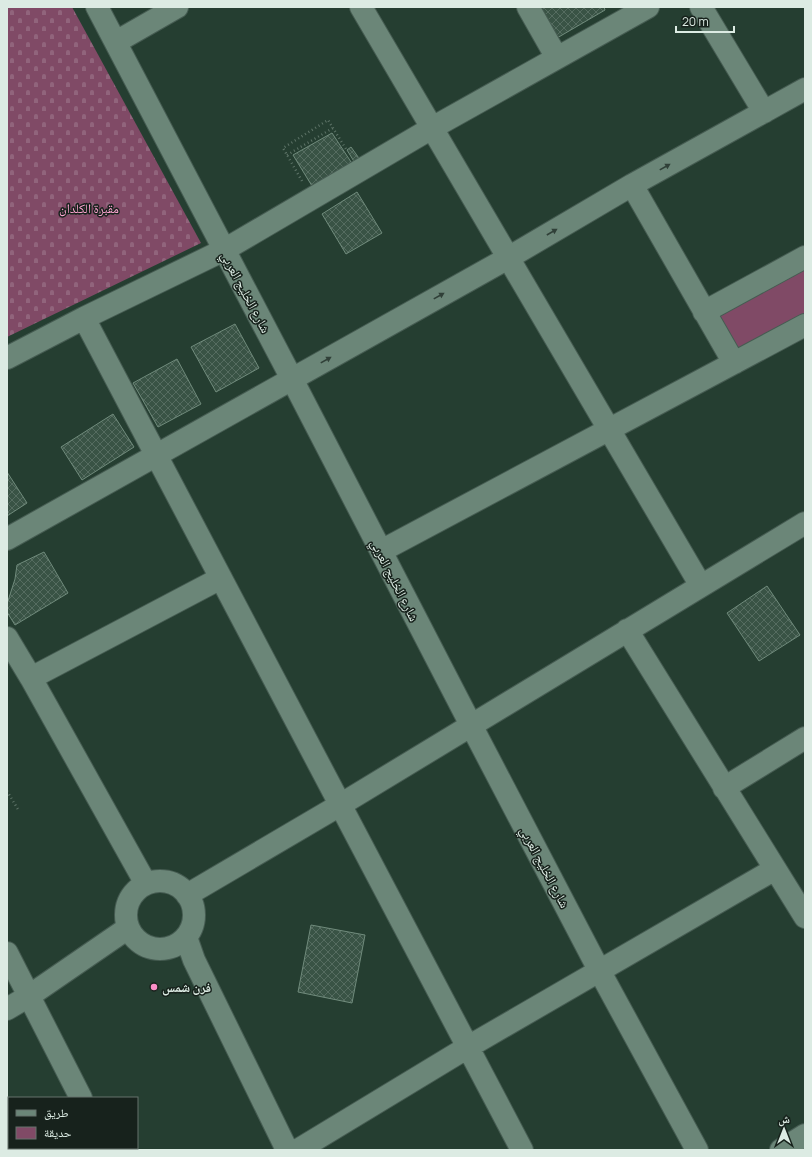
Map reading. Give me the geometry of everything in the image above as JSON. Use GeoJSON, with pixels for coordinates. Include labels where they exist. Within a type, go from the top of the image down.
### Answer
{"type":"FeatureCollection","features":[{"type":"Feature","properties":{"kind":"street","name":"شارع الخليج العربي"},"geometry":{"type":"LineString","coordinates":[[97,7],[599,970],[698,1150]]}},
{"type":"Feature","properties":{"kind":"street"},"geometry":{"type":"LineString","coordinates":[[116,42],[177,7]]}},
{"type":"Feature","properties":{"kind":"street"},"geometry":{"type":"LineString","coordinates":[[360,7],[701,586]]}},
{"type":"Feature","properties":{"kind":"street"},"geometry":{"type":"LineString","coordinates":[[528,7],[557,58]]}},
{"type":"Feature","properties":{"kind":"street"},"geometry":{"type":"LineString","coordinates":[[7,358],[84,318],[224,250],[432,128],[648,7]]}},
{"type":"Feature","properties":{"kind":"street"},"geometry":{"type":"LineString","coordinates":[[701,7],[764,112]]}},
{"type":"Feature","properties":{"kind":"street"},"geometry":{"type":"LineString","coordinates":[[7,539],[508,258],[632,185],[805,88]]}},
{"type":"Feature","properties":{"kind":"street"},"geometry":{"type":"LineString","coordinates":[[632,185],[734,363]]}},
{"type":"Feature","properties":{"kind":"street"},"geometry":{"type":"LineString","coordinates":[[704,312],[805,256]]}},
{"type":"Feature","properties":{"kind":"street"},"geometry":{"type":"LineString","coordinates":[[84,318],[522,1150]]}},
{"type":"Feature","properties":{"kind":"street"},"geometry":{"type":"LineString","coordinates":[[381,551],[805,325]]}},
{"type":"Feature","properties":{"kind":"street"},"geometry":{"type":"LineString","coordinates":[[187,896],[471,726],[805,523]]}},
{"type":"Feature","properties":{"kind":"street"},"geometry":{"type":"LineString","coordinates":[[30,678],[221,578]]}},
{"type":"Feature","properties":{"kind":"street"},"geometry":{"type":"LineString","coordinates":[[627,630],[805,917]]}},
{"type":"Feature","properties":{"kind":"street"},"geometry":{"type":"LineString","coordinates":[[7,638],[146,884]]}},
{"type":"Feature","properties":{"kind":"street"},"geometry":{"type":"LineString","coordinates":[[724,788],[805,738]]}},
{"type":"Feature","properties":{"kind":"street"},"geometry":{"type":"LineString","coordinates":[[298,1150],[468,1047],[775,869]]}},
{"type":"Feature","properties":{"kind":"street"},"geometry":{"type":"LineString","coordinates":[[155,881],[165,881],[175,884],[183,890],[187,896],[190,898],[194,918],[186,937],[177,944],[166,948],[154,948],[143,945],[134,937],[128,928],[126,907],[130,897],[137,889],[146,884],[155,881]]}},
{"type":"Feature","properties":{"kind":"street"},"geometry":{"type":"LineString","coordinates":[[7,1009],[29,996],[128,928]]}},
{"type":"Feature","properties":{"kind":"street"},"geometry":{"type":"LineString","coordinates":[[186,937],[194,960],[287,1150]]}},
{"type":"Feature","properties":{"kind":"street"},"geometry":{"type":"LineString","coordinates":[[7,953],[80,1097]]}},
{"type":"Feature","properties":{"kind":"street"},"geometry":{"type":"LineString","coordinates":[[780,1150],[805,1134]]}},
{"type":"Feature","properties":{"kind":"path"},"geometry":{"type":"LineString","coordinates":[[306,187],[283,148],[328,120],[346,149]]}},
{"type":"Feature","properties":{"kind":"path"},"geometry":{"type":"LineString","coordinates":[[287,155],[333,128]]}},
{"type":"Feature","properties":{"kind":"path"},"geometry":{"type":"LineString","coordinates":[[7,790],[19,811]]}},
{"type":"Feature","properties":{"kind":"green space","name":"مقبرة الكلدان"},"geometry":{"type":"Polygon","coordinates":[[[7,7],[72,7],[201,243],[7,337],[7,7]]]}},
{"type":"Feature","properties":{"kind":"green space"},"geometry":{"type":"Polygon","coordinates":[[[805,269],[805,313],[739,350],[720,316],[805,269]]]}},
{"type":"Feature","properties":{"kind":"building"},"geometry":{"type":"Polygon","coordinates":[[[538,7],[604,7],[605,10],[557,38],[538,7]]]}},
{"type":"Feature","properties":{"kind":"building"},"geometry":{"type":"Polygon","coordinates":[[[332,133],[353,165],[312,186],[293,155],[332,133]]]}},
{"type":"Feature","properties":{"kind":"building"},"geometry":{"type":"Polygon","coordinates":[[[351,147],[361,161],[355,163],[347,150],[351,147]]]}},
{"type":"Feature","properties":{"kind":"building"},"geometry":{"type":"Polygon","coordinates":[[[357,192],[382,233],[346,254],[322,214],[357,192]]]}},
{"type":"Feature","properties":{"kind":"building"},"geometry":{"type":"Polygon","coordinates":[[[235,324],[259,368],[216,392],[191,347],[235,324]]]}},
{"type":"Feature","properties":{"kind":"building"},"geometry":{"type":"Polygon","coordinates":[[[177,359],[201,404],[158,427],[133,383],[177,359]]]}},
{"type":"Feature","properties":{"kind":"building"},"geometry":{"type":"Polygon","coordinates":[[[113,414],[134,447],[82,480],[61,447],[113,414]]]}},
{"type":"Feature","properties":{"kind":"building"},"geometry":{"type":"Polygon","coordinates":[[[7,472],[27,503],[7,516],[7,472]]]}},
{"type":"Feature","properties":{"kind":"building"},"geometry":{"type":"Polygon","coordinates":[[[44,552],[68,593],[15,625],[7,612],[7,604],[15,579],[17,565],[44,552]]]}},
{"type":"Feature","properties":{"kind":"building"},"geometry":{"type":"Polygon","coordinates":[[[767,586],[800,635],[759,661],[727,613],[767,586]]]}},
{"type":"Feature","properties":{"kind":"building"},"geometry":{"type":"Polygon","coordinates":[[[311,925],[365,935],[352,1003],[298,992],[311,925]]]}},
{"type":"Feature","properties":{"kind":"place","name":"فرن شمس"},"geometry":{"type":"Point","coordinates":[154,987]}}]}
